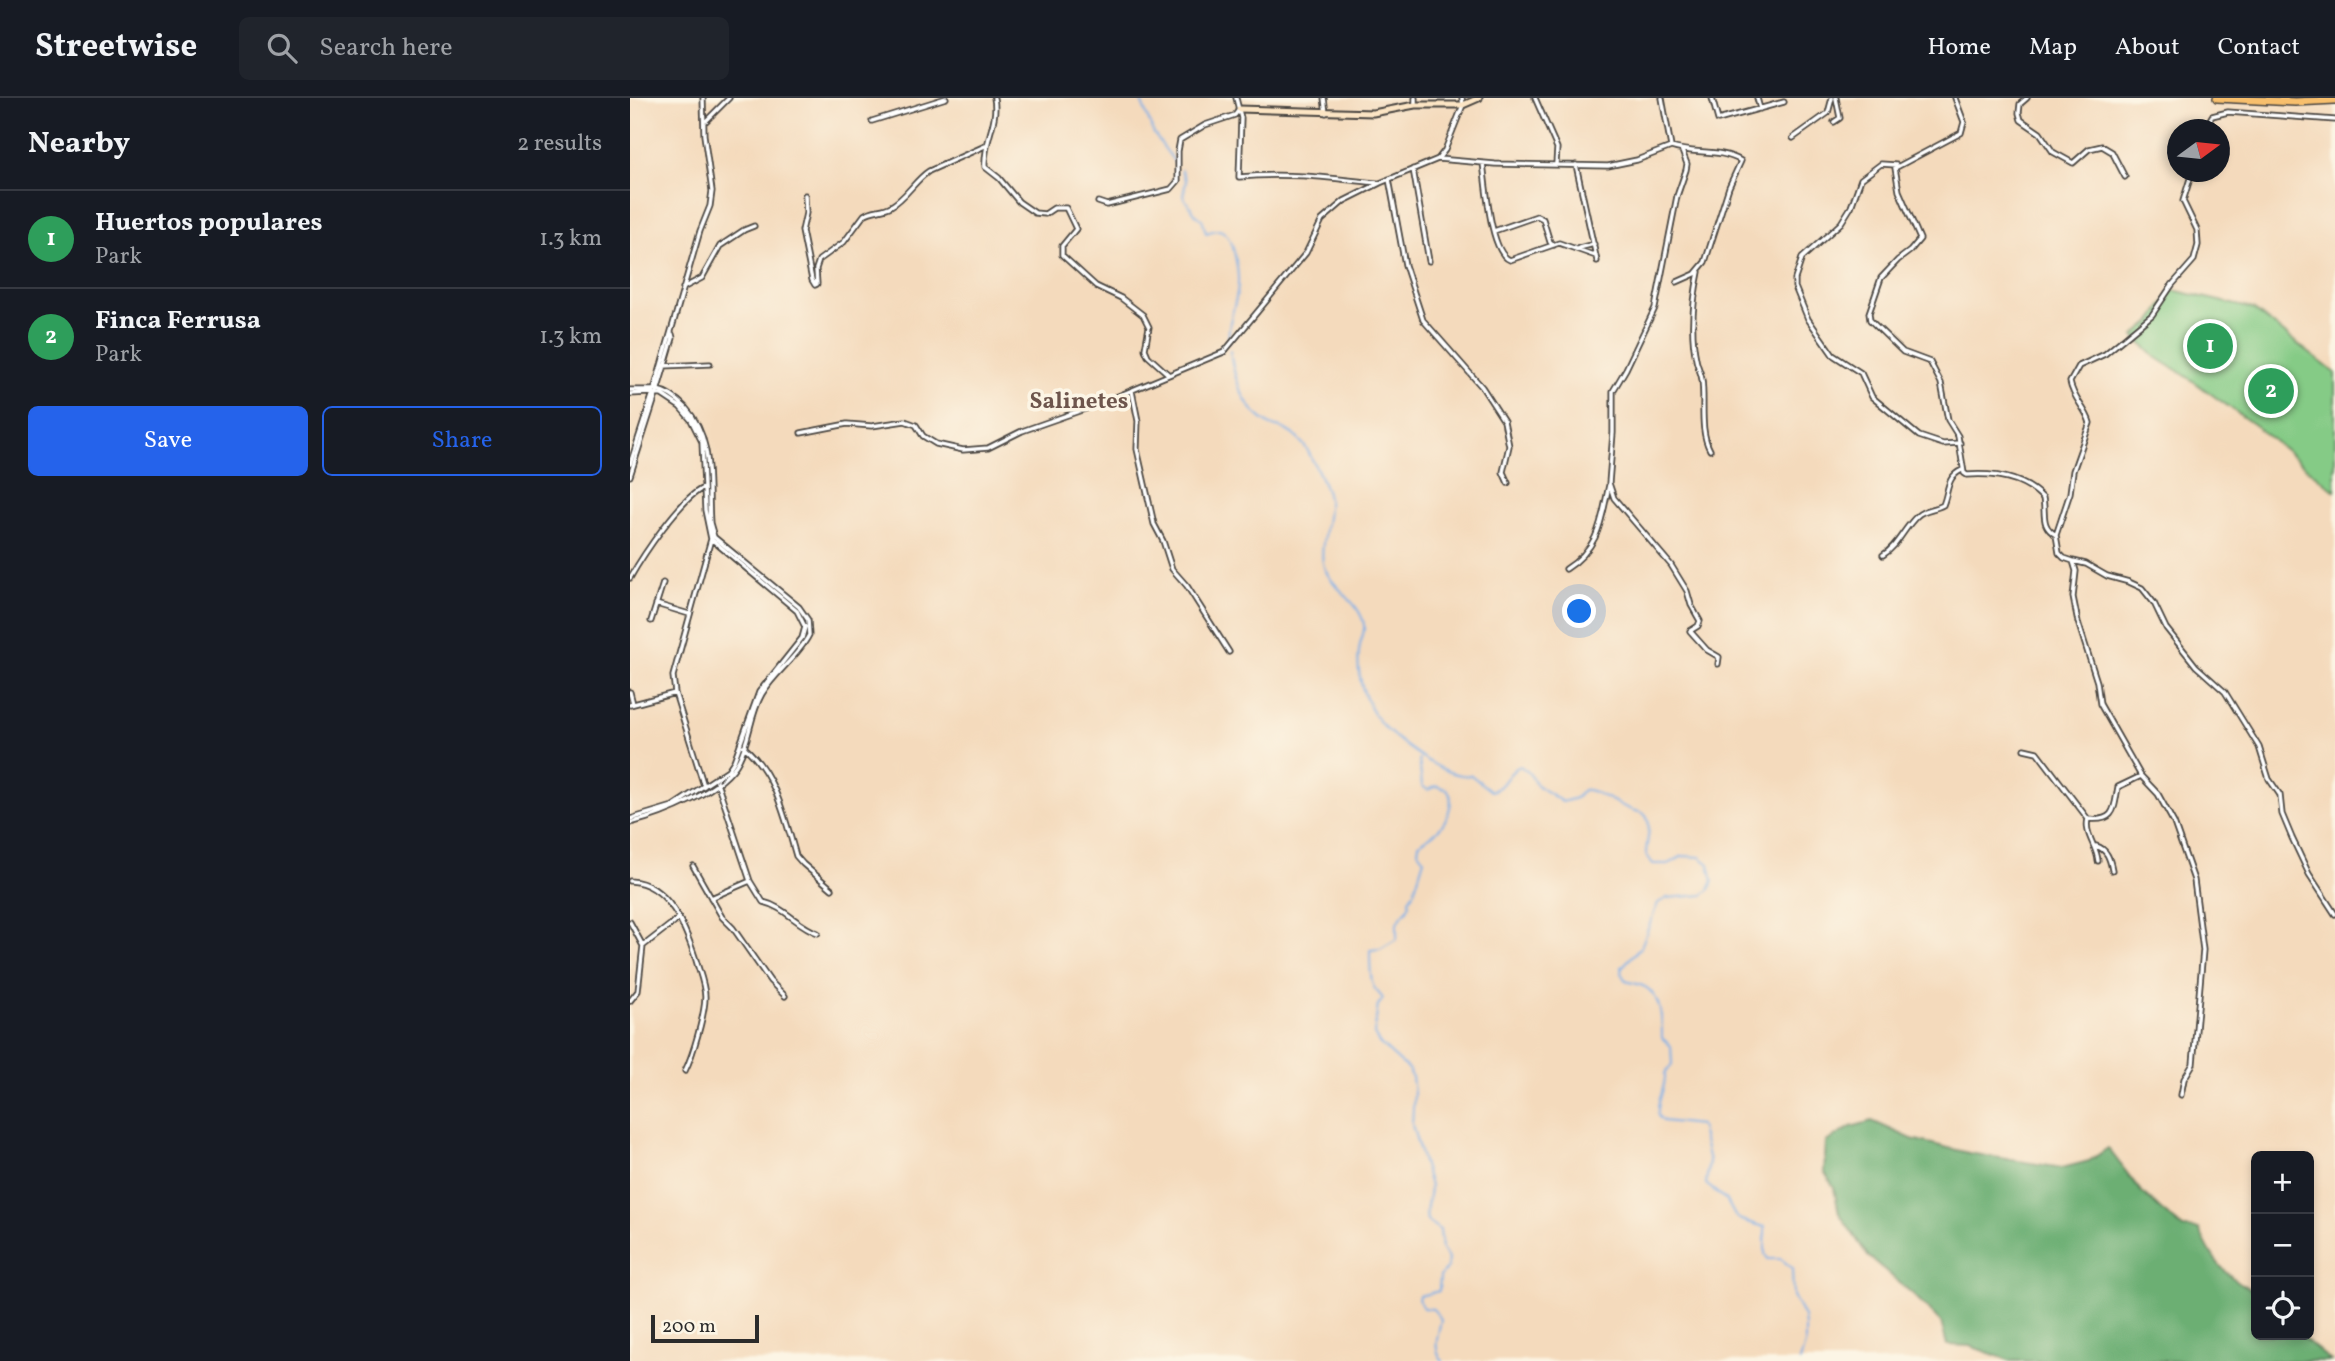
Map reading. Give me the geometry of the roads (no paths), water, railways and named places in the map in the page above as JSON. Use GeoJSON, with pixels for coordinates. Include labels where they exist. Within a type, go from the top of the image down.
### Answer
{"type":"FeatureCollection","features":[{"type":"Feature","properties":{"kind":"highway"},"geometry":{"type":"LineString","coordinates":[[2217,98],[2295,102],[2335,100]]}},
{"type":"Feature","properties":{"kind":"street"},"geometry":{"type":"LineString","coordinates":[[630,476],[673,338],[673,325],[683,288],[711,200],[712,183],[704,122],[704,98]]}},
{"type":"Feature","properties":{"kind":"street"},"geometry":{"type":"LineString","coordinates":[[704,122],[729,98]]}},
{"type":"Feature","properties":{"kind":"street"},"geometry":{"type":"LineString","coordinates":[[872,121],[946,98]]}},
{"type":"Feature","properties":{"kind":"street"},"geometry":{"type":"LineString","coordinates":[[994,98],[996,116],[986,146],[985,167],[999,178],[1019,202],[1039,214],[1045,214],[1054,208],[1066,208],[1076,229],[1062,246],[1062,255],[1096,286],[1121,298],[1143,315],[1149,327],[1145,349],[1148,356],[1168,374]]}},
{"type":"Feature","properties":{"kind":"street"},"geometry":{"type":"LineString","coordinates":[[1236,98],[1241,135],[1239,177],[1265,174],[1306,175],[1380,183]]}},
{"type":"Feature","properties":{"kind":"street"},"geometry":{"type":"LineString","coordinates":[[1324,98],[1326,113]]}},
{"type":"Feature","properties":{"kind":"street"},"geometry":{"type":"LineString","coordinates":[[1239,109],[1373,113],[1415,102],[1463,102],[1479,98]]}},
{"type":"Feature","properties":{"kind":"street"},"geometry":{"type":"LineString","coordinates":[[1535,98],[1557,148],[1556,164]]}},
{"type":"Feature","properties":{"kind":"street"},"geometry":{"type":"LineString","coordinates":[[1662,98],[1671,147]]}},
{"type":"Feature","properties":{"kind":"street"},"geometry":{"type":"LineString","coordinates":[[1712,98],[1717,120],[1784,102]]}},
{"type":"Feature","properties":{"kind":"street"},"geometry":{"type":"LineString","coordinates":[[1757,98],[1760,109]]}},
{"type":"Feature","properties":{"kind":"street"},"geometry":{"type":"LineString","coordinates":[[1834,98],[1840,118],[1834,122]]}},
{"type":"Feature","properties":{"kind":"street"},"geometry":{"type":"LineString","coordinates":[[1793,138],[1828,113],[1834,98]]}},
{"type":"Feature","properties":{"kind":"street"},"geometry":{"type":"LineString","coordinates":[[1955,98],[1964,122],[1961,133],[1897,165],[1881,164],[1861,179],[1851,207],[1841,223],[1799,262],[1795,287],[1808,319],[1833,355],[1861,373],[1872,397],[1919,436],[1943,444],[1960,443]]}},
{"type":"Feature","properties":{"kind":"street"},"geometry":{"type":"LineString","coordinates":[[2027,98],[2020,104],[2019,116],[2040,133],[2053,152],[2073,163],[2089,149],[2102,146],[2112,152],[2125,177]]}},
{"type":"Feature","properties":{"kind":"street"},"geometry":{"type":"LineString","coordinates":[[1438,159],[1445,150],[1463,102]]}},
{"type":"Feature","properties":{"kind":"street"},"geometry":{"type":"LineString","coordinates":[[1098,202],[1107,205],[1171,189],[1178,181],[1180,140],[1205,125],[1235,115],[1239,109]]}},
{"type":"Feature","properties":{"kind":"street"},"geometry":{"type":"LineString","coordinates":[[2210,119],[2212,116],[2228,112],[2335,120]]}},
{"type":"Feature","properties":{"kind":"street"},"geometry":{"type":"LineString","coordinates":[[805,195],[806,213],[802,231],[815,285],[819,260],[844,242],[859,220],[869,212],[891,206],[922,176],[986,146]]}},
{"type":"Feature","properties":{"kind":"street"},"geometry":{"type":"LineString","coordinates":[[801,433],[847,424],[872,426],[905,421],[916,425],[923,436],[936,444],[963,450],[988,448],[1022,431],[1132,391],[1224,352],[1306,253],[1322,220],[1344,201],[1389,179],[1438,159],[1576,165],[1625,163],[1671,147],[1682,151],[1710,152],[1741,161],[1729,187],[1712,246],[1700,270],[1694,302],[1696,360],[1702,376],[1706,439],[1710,450]]}},
{"type":"Feature","properties":{"kind":"street"},"geometry":{"type":"LineString","coordinates":[[1566,569],[1578,562],[1602,526],[1609,483],[1613,391],[1656,308],[1677,196],[1687,164],[1682,151]]}},
{"type":"Feature","properties":{"kind":"street"},"geometry":{"type":"LineString","coordinates":[[1483,163],[1493,231],[1502,254],[1510,260],[1546,248],[1552,243],[1565,244],[1596,259],[1576,165]]}},
{"type":"Feature","properties":{"kind":"street"},"geometry":{"type":"LineString","coordinates":[[1897,165],[1895,173],[1899,191],[1920,239],[1881,278],[1869,313],[1870,320],[1903,352],[1930,362],[1941,383],[1948,419],[1960,443],[1962,470],[1967,475],[1997,476],[2021,481],[2033,487],[2043,498],[2044,525],[2056,535]]}},
{"type":"Feature","properties":{"kind":"street"},"geometry":{"type":"LineString","coordinates":[[1413,169],[1429,261]]}},
{"type":"Feature","properties":{"kind":"street"},"geometry":{"type":"LineString","coordinates":[[1389,179],[1405,265],[1423,320],[1482,387],[1504,421],[1509,446],[1503,472],[1508,483]]}},
{"type":"Feature","properties":{"kind":"street"},"geometry":{"type":"LineString","coordinates":[[2189,182],[2183,201],[2197,230],[2198,245],[2193,260],[2152,315],[2105,354],[2079,366],[2070,382],[2072,393],[2088,415],[2090,423],[2073,471],[2070,493],[2056,535],[2059,553],[2064,558],[2087,564],[2107,576],[2142,588],[2154,603],[2166,628],[2196,666],[2225,692],[2259,747],[2269,779],[2280,795],[2286,825],[2303,863],[2335,914]]}},
{"type":"Feature","properties":{"kind":"street"},"geometry":{"type":"LineString","coordinates":[[1493,231],[1538,216],[1543,219],[1552,243]]}},
{"type":"Feature","properties":{"kind":"street"},"geometry":{"type":"LineString","coordinates":[[683,288],[702,278],[720,246],[754,226]]}},
{"type":"Feature","properties":{"kind":"street"},"geometry":{"type":"LineString","coordinates":[[1577,249],[1592,244]]}},
{"type":"Feature","properties":{"kind":"street"},"geometry":{"type":"LineString","coordinates":[[1589,254],[1592,244]]}},
{"type":"Feature","properties":{"kind":"street"},"geometry":{"type":"LineString","coordinates":[[1677,282],[1700,270]]}},
{"type":"Feature","properties":{"kind":"street"},"geometry":{"type":"LineString","coordinates":[[663,366],[710,364]]}},
{"type":"Feature","properties":{"kind":"street"},"geometry":{"type":"LineString","coordinates":[[1132,391],[1138,421],[1137,449],[1153,524],[1163,541],[1172,569],[1187,586],[1229,652]]}},
{"type":"Feature","properties":{"kind":"street"},"geometry":{"type":"LineString","coordinates":[[630,392],[655,392],[680,407],[699,433],[703,452],[707,523],[712,538],[797,611],[805,627],[802,638],[759,692],[743,746],[728,770],[717,781],[673,806],[630,821]]}},
{"type":"Feature","properties":{"kind":"street"},"geometry":{"type":"LineString","coordinates":[[630,464],[655,392]]}},
{"type":"Feature","properties":{"kind":"street"},"geometry":{"type":"LineString","coordinates":[[1883,555],[1900,539],[1916,516],[1943,505],[1949,481],[1962,470]]}},
{"type":"Feature","properties":{"kind":"street"},"geometry":{"type":"LineString","coordinates":[[1609,483],[1614,498],[1654,542],[1679,578],[1699,621],[1698,626],[1690,631],[1707,650],[1718,657],[1718,664]]}},
{"type":"Feature","properties":{"kind":"street"},"geometry":{"type":"LineString","coordinates":[[630,578],[683,505],[706,488]]}},
{"type":"Feature","properties":{"kind":"street"},"geometry":{"type":"LineString","coordinates":[[704,789],[675,693],[673,676],[712,538]]}},
{"type":"Feature","properties":{"kind":"street"},"geometry":{"type":"LineString","coordinates":[[2073,561],[2076,571],[2073,597],[2097,682],[2100,704],[2141,776],[2158,794],[2182,840],[2194,880],[2202,942],[2193,1063],[2184,1079],[2181,1095]]}},
{"type":"Feature","properties":{"kind":"street"},"geometry":{"type":"LineString","coordinates":[[651,621],[663,583]]}},
{"type":"Feature","properties":{"kind":"street"},"geometry":{"type":"LineString","coordinates":[[656,604],[689,614]]}},
{"type":"Feature","properties":{"kind":"street"},"geometry":{"type":"LineString","coordinates":[[630,692],[632,705],[675,693]]}},
{"type":"Feature","properties":{"kind":"street"},"geometry":{"type":"LineString","coordinates":[[743,746],[763,768],[771,782],[796,856],[832,889]]}},
{"type":"Feature","properties":{"kind":"street"},"geometry":{"type":"LineString","coordinates":[[2024,749],[2037,752],[2088,819],[2087,831],[2096,846],[2098,861]]}},
{"type":"Feature","properties":{"kind":"street"},"geometry":{"type":"LineString","coordinates":[[2088,819],[2101,820],[2110,816],[2117,801],[2118,787],[2141,776]]}},
{"type":"Feature","properties":{"kind":"street"},"geometry":{"type":"LineString","coordinates":[[717,781],[750,881],[763,902],[780,907],[818,933]]}},
{"type":"Feature","properties":{"kind":"street"},"geometry":{"type":"LineString","coordinates":[[2096,846],[2106,852],[2112,870]]}},
{"type":"Feature","properties":{"kind":"street"},"geometry":{"type":"LineString","coordinates":[[693,866],[722,917],[733,928],[770,981],[785,996]]}},
{"type":"Feature","properties":{"kind":"street"},"geometry":{"type":"LineString","coordinates":[[630,881],[647,885],[662,896],[690,937],[705,998],[692,1058],[685,1071]]}},
{"type":"Feature","properties":{"kind":"street"},"geometry":{"type":"LineString","coordinates":[[711,898],[750,881]]}},
{"type":"Feature","properties":{"kind":"street"},"geometry":{"type":"LineString","coordinates":[[643,946],[679,918]]}},
{"type":"Feature","properties":{"kind":"street"},"geometry":{"type":"LineString","coordinates":[[630,922],[643,946],[638,991],[630,1001]]}},
{"type":"Feature","properties":{"kind":"waterway"},"geometry":{"type":"LineString","coordinates":[[1140,98],[1154,134],[1176,164]]}},
{"type":"Feature","properties":{"kind":"waterway"},"geometry":{"type":"LineString","coordinates":[[1181,170],[1186,181],[1183,196],[1202,219],[1206,233],[1222,231],[1234,251],[1238,287],[1229,342]]}},
{"type":"Feature","properties":{"kind":"waterway"},"geometry":{"type":"LineString","coordinates":[[1230,351],[1237,382],[1252,410],[1260,418],[1288,431],[1299,440],[1308,451],[1323,482],[1328,499],[1322,548],[1323,563],[1331,579],[1361,616],[1364,628],[1359,657],[1361,682],[1370,708],[1383,726],[1420,756],[1448,771],[1471,775],[1491,791],[1500,787],[1520,766],[1537,785],[1562,802],[1576,798],[1583,790],[1588,790],[1643,813],[1649,824],[1646,854],[1653,864],[1668,864],[1683,856],[1700,857],[1709,864],[1713,881],[1709,890],[1703,895],[1667,898],[1658,903],[1641,947],[1622,967],[1621,973],[1626,981],[1643,986],[1653,994],[1660,1012],[1662,1038],[1671,1046],[1672,1064],[1665,1074],[1658,1116],[1663,1121],[1700,1125],[1709,1161],[1706,1184],[1727,1201],[1735,1216],[1765,1227],[1765,1254],[1768,1259],[1781,1259],[1792,1268],[1793,1296],[1804,1317],[1805,1326],[1805,1345],[1800,1361]]}},
{"type":"Feature","properties":{"kind":"waterway"},"geometry":{"type":"LineString","coordinates":[[1419,759],[1422,786],[1428,790],[1437,786],[1448,790],[1450,808],[1442,826],[1419,844],[1418,851],[1424,859],[1414,892],[1409,899],[1409,906],[1397,923],[1397,939],[1380,949],[1370,950],[1370,962],[1373,985],[1383,999],[1378,1005],[1374,1034],[1379,1043],[1409,1070],[1412,1077],[1412,1125],[1430,1186],[1427,1221],[1440,1230],[1442,1249],[1448,1259],[1447,1267],[1440,1277],[1439,1291],[1419,1296],[1418,1299],[1423,1308],[1433,1309],[1441,1319],[1437,1351],[1443,1361]]}},
{"type":"Feature","properties":{"kind":"place","name":"Huertos populares"},"geometry":{"type":"Point","coordinates":[2210,346]}},
{"type":"Feature","properties":{"kind":"place","name":"Finca Ferrusa"},"geometry":{"type":"Point","coordinates":[2271,391]}},
{"type":"Feature","properties":{"kind":"district","name":"Salinetes"},"geometry":{"type":"Point","coordinates":[1079,400]}}]}
